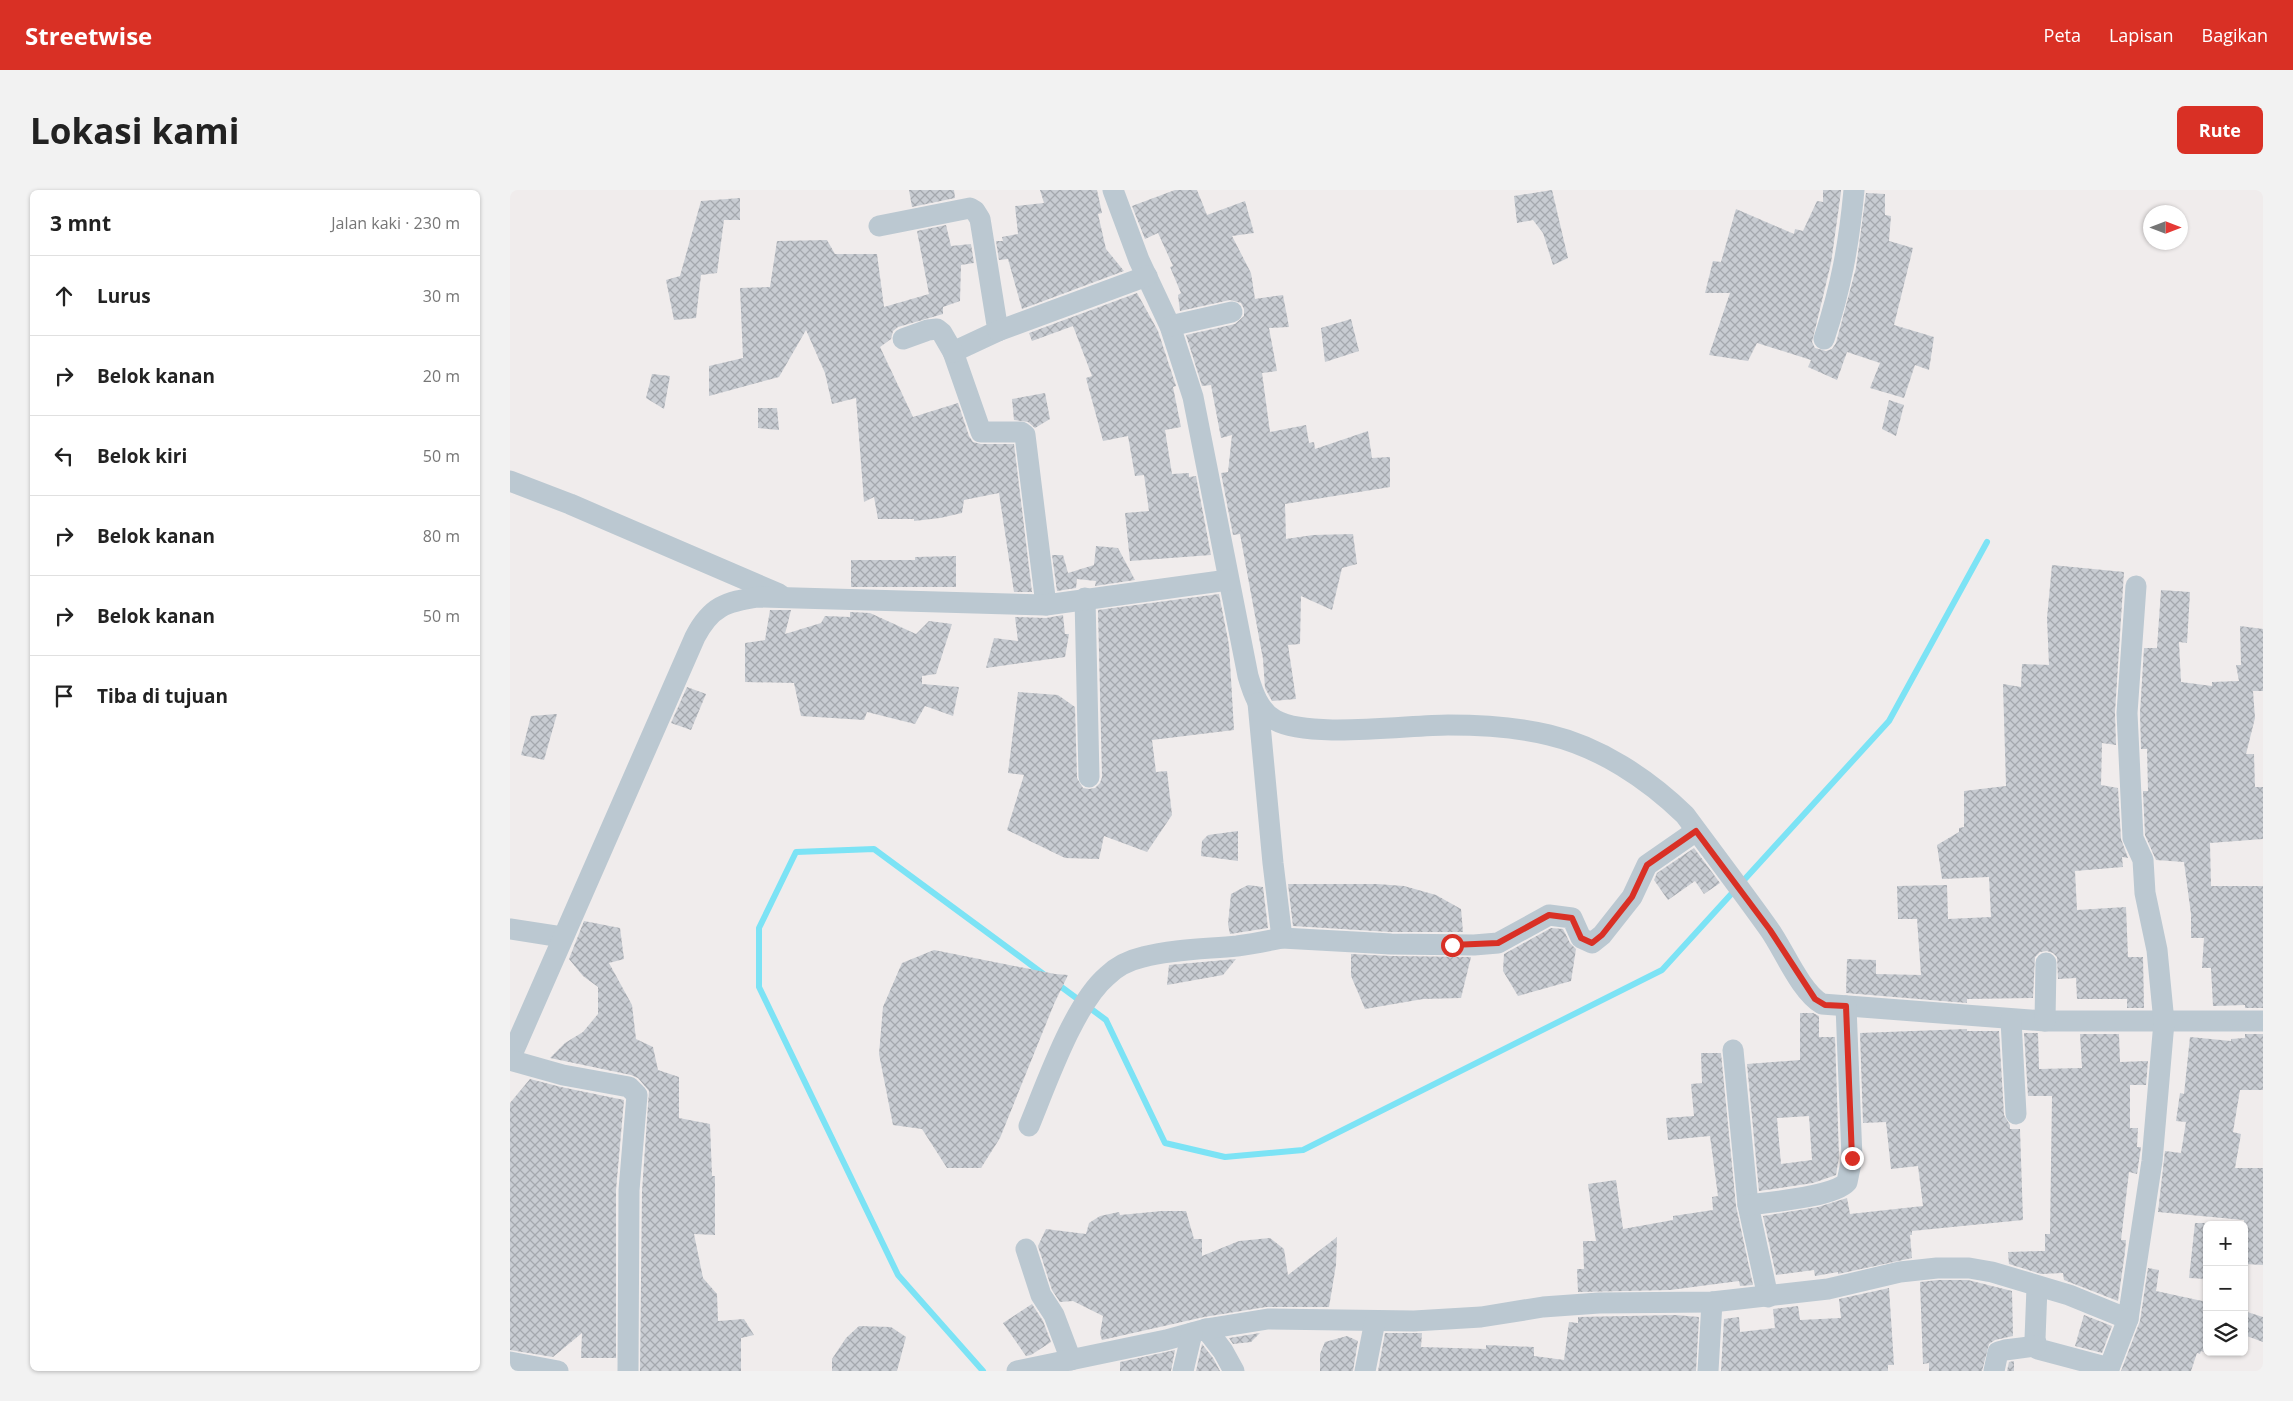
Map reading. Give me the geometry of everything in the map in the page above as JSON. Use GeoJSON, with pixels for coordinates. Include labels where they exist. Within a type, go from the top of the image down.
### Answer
{"type":"FeatureCollection","features":[{"type":"Feature","properties":{"kind":"street"},"geometry":{"type":"LineString","coordinates":[[1113,190],[1121,216],[1146,276],[1170,326],[1193,397],[1202,434],[1228,580],[1248,676],[1258,702],[1272,863],[1282,938]]}},
{"type":"Feature","properties":{"kind":"street"},"geometry":{"type":"LineString","coordinates":[[1824,339],[1839,295],[1848,254],[1854,190]]}},
{"type":"Feature","properties":{"kind":"street"},"geometry":{"type":"LineString","coordinates":[[879,226],[965,208],[975,210],[980,220],[998,331]]}},
{"type":"Feature","properties":{"kind":"street"},"geometry":{"type":"LineString","coordinates":[[953,352],[998,331],[1146,276]]}},
{"type":"Feature","properties":{"kind":"street"},"geometry":{"type":"LineString","coordinates":[[1170,326],[1232,312]]}},
{"type":"Feature","properties":{"kind":"street"},"geometry":{"type":"LineString","coordinates":[[902,339],[928,330],[937,329],[942,333],[953,352],[981,432],[1021,432],[1025,435],[1046,605]]}},
{"type":"Feature","properties":{"kind":"street"},"geometry":{"type":"LineString","coordinates":[[510,481],[570,504],[787,598]]}},
{"type":"Feature","properties":{"kind":"street"},"geometry":{"type":"LineString","coordinates":[[628,1371],[629,1190],[637,1095],[634,1090],[629,1088],[563,1075],[510,1060],[562,936],[702,623],[714,610],[733,602],[758,598],[1046,605],[1085,598],[1228,580]]}},
{"type":"Feature","properties":{"kind":"street"},"geometry":{"type":"LineString","coordinates":[[1994,1371],[1998,1352],[2036,1346],[2038,1349],[2108,1369],[2128,1319],[2152,1161],[2164,1022],[2157,950],[2145,893],[2143,860],[2133,838],[2127,712],[2136,586]]}},
{"type":"Feature","properties":{"kind":"street"},"geometry":{"type":"LineString","coordinates":[[1085,598],[1089,777]]}},
{"type":"Feature","properties":{"kind":"street"},"geometry":{"type":"LineString","coordinates":[[1258,702],[1269,716],[1277,722],[1302,728],[1484,726],[1549,735],[1583,746],[1628,769],[1670,801],[1696,831],[1770,930],[1815,999],[1825,1005],[2011,1020],[2263,1021]]}},
{"type":"Feature","properties":{"kind":"street"},"geometry":{"type":"LineString","coordinates":[[1028,1126],[1052,1068],[1076,1019],[1095,989],[1106,976],[1124,964],[1143,956],[1178,950],[1239,946],[1282,938],[1390,944],[1474,945],[1498,943],[1549,915],[1572,918],[1581,938],[1592,943],[1602,935],[1632,897],[1647,865],[1696,831]]}},
{"type":"Feature","properties":{"kind":"street"},"geometry":{"type":"LineString","coordinates":[[510,929],[562,936]]}},
{"type":"Feature","properties":{"kind":"street"},"geometry":{"type":"LineString","coordinates":[[2045,1021],[2046,963]]}},
{"type":"Feature","properties":{"kind":"street"},"geometry":{"type":"LineString","coordinates":[[1748,1205],[1817,1195],[1837,1189],[1847,1182],[1852,1158],[1846,1006]]}},
{"type":"Feature","properties":{"kind":"street"},"geometry":{"type":"LineString","coordinates":[[2011,1020],[2016,1114]]}},
{"type":"Feature","properties":{"kind":"street"},"geometry":{"type":"LineString","coordinates":[[1733,1050],[1748,1205],[1768,1297]]}},
{"type":"Feature","properties":{"kind":"street"},"geometry":{"type":"LineString","coordinates":[[1026,1249],[1041,1295],[1054,1315],[1058,1365]]}},
{"type":"Feature","properties":{"kind":"street"},"geometry":{"type":"LineString","coordinates":[[1018,1371],[1058,1365],[1199,1331],[1268,1319],[1375,1321],[1481,1317],[1543,1307],[1599,1303],[1712,1302],[1828,1289],[1900,1272],[1937,1268],[1969,1268],[2023,1280],[2037,1287],[2069,1295],[2128,1319]]}},
{"type":"Feature","properties":{"kind":"street"},"geometry":{"type":"LineString","coordinates":[[2036,1346],[2037,1287]]}},
{"type":"Feature","properties":{"kind":"street"},"geometry":{"type":"LineString","coordinates":[[1708,1371],[1712,1302]]}},
{"type":"Feature","properties":{"kind":"street"},"geometry":{"type":"LineString","coordinates":[[1365,1371],[1375,1321]]}},
{"type":"Feature","properties":{"kind":"street"},"geometry":{"type":"LineString","coordinates":[[1183,1371],[1199,1331]]}},
{"type":"Feature","properties":{"kind":"street"},"geometry":{"type":"LineString","coordinates":[[1199,1331],[1223,1351],[1234,1371]]}},
{"type":"Feature","properties":{"kind":"street"},"geometry":{"type":"LineString","coordinates":[[510,1362],[558,1371]]}},
{"type":"Feature","properties":{"kind":"building"},"geometry":{"type":"Polygon","coordinates":[[[909,190],[954,190],[955,198],[912,207],[909,190]]]}},
{"type":"Feature","properties":{"kind":"building"},"geometry":{"type":"Polygon","coordinates":[[[1040,190],[1097,190],[1102,213],[1098,214],[1106,249],[1124,271],[1022,309],[1008,259],[999,260],[996,241],[1003,241],[1002,237],[1018,234],[1015,206],[1044,203],[1040,190]]]}},
{"type":"Feature","properties":{"kind":"building"},"geometry":{"type":"Polygon","coordinates":[[[1175,190],[1197,190],[1207,215],[1245,201],[1254,233],[1232,236],[1251,273],[1255,299],[1283,295],[1289,327],[1269,328],[1277,371],[1262,373],[1270,432],[1306,425],[1309,443],[1314,442],[1315,449],[1368,431],[1372,458],[1390,457],[1390,487],[1285,504],[1286,539],[1313,535],[1353,534],[1357,564],[1342,568],[1332,610],[1301,596],[1300,644],[1288,645],[1296,699],[1272,701],[1265,688],[1263,659],[1240,534],[1233,535],[1221,473],[1228,472],[1232,435],[1221,438],[1211,385],[1202,386],[1186,335],[1235,324],[1244,316],[1244,309],[1241,303],[1230,300],[1180,311],[1178,295],[1181,293],[1170,267],[1173,266],[1158,233],[1145,239],[1132,206],[1175,190]]]}},
{"type":"Feature","properties":{"kind":"building"},"geometry":{"type":"Polygon","coordinates":[[[1552,190],[1568,258],[1553,265],[1543,233],[1533,220],[1517,223],[1514,196],[1552,190]]]}},
{"type":"Feature","properties":{"kind":"building"},"geometry":{"type":"Polygon","coordinates":[[[1823,190],[1841,190],[1841,192],[1831,263],[1812,342],[1815,348],[1826,351],[1832,349],[1836,343],[1856,268],[1866,193],[1885,194],[1885,215],[1891,216],[1889,241],[1913,248],[1894,325],[1934,337],[1929,370],[1915,365],[1904,398],[1870,388],[1880,363],[1847,352],[1837,380],[1808,367],[1811,360],[1757,343],[1748,361],[1709,355],[1730,293],[1705,293],[1713,261],[1721,262],[1736,209],[1794,234],[1795,229],[1803,231],[1817,201],[1823,202],[1823,190]]]}},
{"type":"Feature","properties":{"kind":"building"},"geometry":{"type":"Polygon","coordinates":[[[740,198],[740,220],[724,220],[717,273],[701,275],[696,318],[674,320],[666,280],[680,276],[701,201],[740,198]]]}},
{"type":"Feature","properties":{"kind":"building"},"geometry":{"type":"Polygon","coordinates":[[[946,225],[951,246],[971,244],[974,263],[961,265],[960,301],[943,307],[943,314],[898,327],[893,331],[891,339],[880,347],[913,417],[958,403],[969,436],[973,442],[981,444],[1014,444],[1032,592],[1014,592],[999,493],[964,500],[962,513],[940,518],[914,521],[914,519],[878,519],[874,497],[864,502],[856,398],[832,404],[825,373],[806,330],[779,377],[709,396],[709,366],[743,358],[740,288],[770,287],[777,241],[827,240],[835,254],[877,254],[884,307],[929,294],[917,231],[946,225]]]}},
{"type":"Feature","properties":{"kind":"building"},"geometry":{"type":"Polygon","coordinates":[[[1137,293],[1158,331],[1176,386],[1173,387],[1181,427],[1165,430],[1172,474],[1189,473],[1189,477],[1196,476],[1211,555],[1130,561],[1125,513],[1149,511],[1144,475],[1135,476],[1128,436],[1103,441],[1086,378],[1092,376],[1073,326],[1032,341],[1029,333],[1137,293]]]}},
{"type":"Feature","properties":{"kind":"building"},"geometry":{"type":"Polygon","coordinates":[[[1351,319],[1359,351],[1325,362],[1321,328],[1351,319]]]}},
{"type":"Feature","properties":{"kind":"building"},"geometry":{"type":"Polygon","coordinates":[[[652,374],[670,376],[664,409],[646,398],[652,374]]]}},
{"type":"Feature","properties":{"kind":"building"},"geometry":{"type":"Polygon","coordinates":[[[1045,393],[1050,419],[1035,428],[1028,422],[1014,420],[1012,399],[1045,393]]]}},
{"type":"Feature","properties":{"kind":"building"},"geometry":{"type":"Polygon","coordinates":[[[1889,400],[1904,405],[1896,436],[1882,429],[1889,400]]]}},
{"type":"Feature","properties":{"kind":"building"},"geometry":{"type":"Polygon","coordinates":[[[758,408],[777,408],[779,430],[758,428],[758,408]]]}},
{"type":"Feature","properties":{"kind":"building"},"geometry":{"type":"Polygon","coordinates":[[[1096,546],[1118,548],[1135,580],[1095,586],[1096,581],[1077,579],[1076,588],[1057,591],[1052,555],[1063,555],[1068,573],[1094,565],[1096,546]]]}},
{"type":"Feature","properties":{"kind":"building"},"geometry":{"type":"Polygon","coordinates":[[[956,556],[956,587],[851,587],[851,560],[915,560],[915,557],[956,556]]]}},
{"type":"Feature","properties":{"kind":"building"},"geometry":{"type":"Polygon","coordinates":[[[2052,565],[2124,572],[2115,712],[2116,745],[2102,743],[2101,785],[2118,788],[2121,839],[2128,858],[2122,857],[2123,867],[2075,871],[2077,910],[2126,907],[2128,957],[2143,957],[2144,1008],[2127,1008],[2127,999],[2077,999],[2076,978],[2058,979],[2057,957],[2047,951],[2040,952],[2035,957],[2033,998],[1967,999],[1967,1003],[1846,993],[1847,959],[1876,960],[1876,974],[1921,975],[1917,919],[1898,919],[1897,886],[1947,885],[1948,919],[1991,917],[1989,877],[1942,879],[1937,845],[1959,832],[1959,828],[1964,827],[1964,791],[2006,786],[2003,684],[2021,687],[2022,664],[2049,665],[2047,618],[2052,565]]]}},
{"type":"Feature","properties":{"kind":"building"},"geometry":{"type":"Polygon","coordinates":[[[2161,590],[2190,592],[2187,643],[2179,642],[2181,682],[2212,686],[2212,682],[2239,681],[2236,665],[2241,665],[2240,626],[2263,629],[2263,691],[2253,691],[2255,718],[2246,754],[2254,754],[2255,787],[2263,787],[2263,839],[2210,843],[2211,886],[2263,886],[2263,1008],[2245,1008],[2245,1005],[2213,1006],[2211,968],[2202,968],[2204,938],[2191,938],[2191,914],[2184,862],[2156,860],[2145,835],[2143,791],[2148,791],[2147,749],[2141,749],[2140,713],[2144,648],[2157,648],[2161,590]]]}},
{"type":"Feature","properties":{"kind":"building"},"geometry":{"type":"Polygon","coordinates":[[[1219,594],[1229,645],[1234,730],[1152,740],[1156,772],[1167,771],[1172,815],[1147,852],[1104,836],[1099,859],[1065,858],[1007,830],[1024,775],[1008,773],[1018,692],[1058,695],[1075,707],[1077,778],[1083,788],[1095,788],[1100,783],[1102,777],[1098,610],[1219,594]]]}},
{"type":"Feature","properties":{"kind":"building"},"geometry":{"type":"Polygon","coordinates":[[[770,610],[791,610],[785,634],[821,623],[825,616],[850,617],[850,612],[870,613],[916,634],[929,621],[952,624],[936,674],[922,676],[922,684],[959,687],[953,716],[925,706],[915,724],[867,712],[864,720],[801,716],[794,683],[745,682],[745,643],[765,640],[770,610]]]}},
{"type":"Feature","properties":{"kind":"building"},"geometry":{"type":"Polygon","coordinates":[[[1063,615],[1065,634],[1069,634],[1065,657],[986,668],[994,638],[1018,641],[1015,617],[1046,618],[1063,615]]]}},
{"type":"Feature","properties":{"kind":"building"},"geometry":{"type":"Polygon","coordinates":[[[687,687],[706,694],[691,730],[671,723],[687,687]]]}},
{"type":"Feature","properties":{"kind":"building"},"geometry":{"type":"Polygon","coordinates":[[[557,714],[544,760],[521,755],[531,716],[557,714]]]}},
{"type":"Feature","properties":{"kind":"building"},"geometry":{"type":"Polygon","coordinates":[[[1238,831],[1238,861],[1201,856],[1202,841],[1208,835],[1238,831]]]}},
{"type":"Feature","properties":{"kind":"building"},"geometry":{"type":"Polygon","coordinates":[[[1694,848],[1720,883],[1704,894],[1695,881],[1668,900],[1654,880],[1657,873],[1694,848]]]}},
{"type":"Feature","properties":{"kind":"building"},"geometry":{"type":"Polygon","coordinates":[[[1288,884],[1377,884],[1404,886],[1436,895],[1461,909],[1463,932],[1391,932],[1293,926],[1288,884]]]}},
{"type":"Feature","properties":{"kind":"building"},"geometry":{"type":"Polygon","coordinates":[[[1248,885],[1263,887],[1268,928],[1230,934],[1228,924],[1231,894],[1248,885]]]}},
{"type":"Feature","properties":{"kind":"building"},"geometry":{"type":"Polygon","coordinates":[[[584,921],[620,928],[624,959],[609,963],[632,1005],[636,1039],[653,1047],[658,1070],[679,1077],[679,1118],[710,1124],[712,1176],[715,1176],[715,1235],[694,1234],[703,1278],[717,1294],[718,1321],[744,1319],[754,1335],[741,1338],[741,1371],[640,1371],[642,1191],[649,1091],[638,1078],[631,1075],[550,1058],[565,1043],[583,1032],[598,1014],[598,987],[583,976],[569,959],[584,921]]]}},
{"type":"Feature","properties":{"kind":"building"},"geometry":{"type":"Polygon","coordinates":[[[1551,928],[1563,929],[1570,943],[1576,949],[1571,981],[1518,996],[1503,971],[1504,954],[1551,928]]]}},
{"type":"Feature","properties":{"kind":"building"},"geometry":{"type":"Polygon","coordinates":[[[934,950],[1068,975],[1054,1004],[1000,1138],[981,1168],[947,1168],[922,1129],[893,1125],[879,1054],[883,1007],[902,963],[934,950]]]}},
{"type":"Feature","properties":{"kind":"building"},"geometry":{"type":"Polygon","coordinates":[[[1351,954],[1471,957],[1461,998],[1423,999],[1365,1009],[1351,976],[1351,954]]]}},
{"type":"Feature","properties":{"kind":"building"},"geometry":{"type":"Polygon","coordinates":[[[1236,959],[1223,975],[1167,985],[1169,965],[1236,959]]]}},
{"type":"Feature","properties":{"kind":"building"},"geometry":{"type":"Polygon","coordinates":[[[1800,1013],[1813,1013],[1819,1016],[1819,1037],[1835,1037],[1839,1157],[1836,1175],[1813,1183],[1759,1191],[1747,1064],[1800,1060],[1800,1013]],[[1809,1116],[1777,1118],[1781,1164],[1812,1160],[1809,1116]]]}},
{"type":"Feature","properties":{"kind":"building"},"geometry":{"type":"Polygon","coordinates":[[[1967,1029],[1967,1031],[1999,1031],[2004,1115],[2010,1125],[2010,1129],[2020,1129],[2023,1220],[1912,1231],[1912,1235],[1910,1235],[1912,1258],[1838,1274],[1838,1272],[1815,1276],[1814,1270],[1776,1275],[1763,1216],[1818,1207],[1847,1198],[1850,1214],[1923,1206],[1918,1166],[1891,1169],[1886,1122],[1863,1123],[1860,1033],[1967,1029]]]}},
{"type":"Feature","properties":{"kind":"building"},"geometry":{"type":"Polygon","coordinates":[[[2024,1033],[2038,1033],[2039,1069],[2082,1068],[2080,1034],[2119,1034],[2120,1062],[2148,1061],[2146,1085],[2130,1085],[2130,1128],[2138,1128],[2137,1147],[2141,1147],[2137,1174],[2129,1172],[2121,1240],[2126,1240],[2125,1252],[2118,1301],[2064,1280],[2063,1273],[2041,1274],[2009,1264],[2008,1252],[2045,1251],[2045,1234],[2050,1234],[2052,1096],[2028,1096],[2024,1033]]]}},
{"type":"Feature","properties":{"kind":"building"},"geometry":{"type":"Polygon","coordinates":[[[2245,1034],[2263,1034],[2263,1090],[2240,1090],[2233,1132],[2241,1134],[2235,1168],[2263,1168],[2263,1265],[2248,1264],[2248,1221],[2158,1212],[2165,1151],[2181,1153],[2186,1122],[2176,1121],[2180,1093],[2184,1094],[2190,1037],[2231,1041],[2231,1039],[2245,1038],[2245,1034]]]}},
{"type":"Feature","properties":{"kind":"building"},"geometry":{"type":"Polygon","coordinates":[[[1701,1053],[1721,1053],[1736,1206],[1753,1285],[1740,1286],[1739,1281],[1670,1290],[1578,1292],[1577,1269],[1584,1269],[1583,1241],[1596,1241],[1588,1184],[1616,1180],[1623,1229],[1673,1220],[1673,1216],[1713,1210],[1712,1197],[1718,1196],[1710,1136],[1668,1140],[1666,1118],[1694,1116],[1691,1084],[1702,1083],[1701,1053]]]}},
{"type":"Feature","properties":{"kind":"building"},"geometry":{"type":"Polygon","coordinates":[[[530,1079],[624,1100],[616,1190],[616,1358],[581,1358],[582,1333],[553,1357],[510,1350],[510,1103],[530,1079]]]}},
{"type":"Feature","properties":{"kind":"building"},"geometry":{"type":"Polygon","coordinates":[[[1186,1211],[1194,1239],[1202,1239],[1202,1256],[1239,1241],[1270,1238],[1284,1249],[1288,1275],[1337,1237],[1336,1265],[1329,1307],[1266,1307],[1204,1317],[1102,1340],[1100,1334],[1103,1316],[1073,1301],[1060,1302],[1052,1290],[1038,1246],[1046,1229],[1086,1234],[1089,1223],[1100,1216],[1119,1212],[1120,1215],[1186,1211]]]}},
{"type":"Feature","properties":{"kind":"building"},"geometry":{"type":"Polygon","coordinates":[[[2195,1223],[2203,1223],[2203,1279],[2189,1278],[2195,1223]]]}},
{"type":"Feature","properties":{"kind":"building"},"geometry":{"type":"Polygon","coordinates":[[[2148,1268],[2159,1270],[2156,1291],[2203,1301],[2203,1352],[2201,1351],[2200,1354],[2197,1353],[2191,1371],[2121,1371],[2140,1321],[2148,1268]]]}},
{"type":"Feature","properties":{"kind":"building"},"geometry":{"type":"Polygon","coordinates":[[[1968,1280],[2012,1291],[2013,1336],[1995,1340],[1989,1344],[1982,1371],[1929,1371],[1929,1363],[1923,1364],[1920,1282],[1968,1280]]]}},
{"type":"Feature","properties":{"kind":"building"},"geometry":{"type":"Polygon","coordinates":[[[1889,1288],[1894,1365],[1888,1365],[1888,1371],[1721,1371],[1724,1319],[1739,1317],[1740,1332],[1775,1328],[1773,1309],[1798,1306],[1800,1320],[1841,1318],[1839,1299],[1889,1288]]]}},
{"type":"Feature","properties":{"kind":"building"},"geometry":{"type":"Polygon","coordinates":[[[1032,1304],[1043,1321],[1051,1342],[1031,1355],[1026,1356],[1003,1323],[1032,1304]]]}},
{"type":"Feature","properties":{"kind":"building"},"geometry":{"type":"Polygon","coordinates":[[[2248,1312],[2263,1317],[2263,1342],[2248,1336],[2248,1312]]]}},
{"type":"Feature","properties":{"kind":"building"},"geometry":{"type":"Polygon","coordinates":[[[1675,1315],[1699,1317],[1696,1371],[1378,1371],[1385,1333],[1422,1333],[1421,1347],[1486,1349],[1486,1345],[1534,1347],[1534,1356],[1564,1360],[1569,1322],[1578,1323],[1578,1317],[1675,1315]]]}},
{"type":"Feature","properties":{"kind":"building"},"geometry":{"type":"Polygon","coordinates":[[[2084,1315],[2112,1326],[2102,1353],[2075,1346],[2084,1315]]]}},
{"type":"Feature","properties":{"kind":"building"},"geometry":{"type":"Polygon","coordinates":[[[859,1326],[891,1327],[906,1337],[897,1371],[832,1371],[832,1359],[846,1338],[859,1326]]]}},
{"type":"Feature","properties":{"kind":"building"},"geometry":{"type":"Polygon","coordinates":[[[1260,1333],[1251,1342],[1233,1344],[1229,1338],[1260,1333]]]}},
{"type":"Feature","properties":{"kind":"building"},"geometry":{"type":"Polygon","coordinates":[[[1347,1336],[1358,1341],[1353,1371],[1320,1371],[1320,1354],[1325,1342],[1347,1336]]]}},
{"type":"Feature","properties":{"kind":"building"},"geometry":{"type":"Polygon","coordinates":[[[1202,1344],[1213,1358],[1220,1371],[1196,1371],[1202,1344]]]}},
{"type":"Feature","properties":{"kind":"building"},"geometry":{"type":"Polygon","coordinates":[[[1175,1350],[1171,1371],[1120,1371],[1120,1362],[1175,1350]]]}},
{"type":"Feature","properties":{"kind":"building"},"geometry":{"type":"Polygon","coordinates":[[[2014,1361],[2014,1371],[2007,1371],[2009,1362],[2014,1361]]]}},
{"type":"Feature","properties":{"kind":"waterway"},"geometry":{"type":"LineString","coordinates":[[1056,983],[1106,1020],[1165,1143],[1225,1157],[1303,1150],[1662,970],[1889,721],[1987,542]]}},
{"type":"Feature","properties":{"kind":"waterway"},"geometry":{"type":"LineString","coordinates":[[983,1371],[898,1275],[759,987],[759,928],[796,852],[874,849],[1046,976]]}},
{"type":"Feature","properties":{"kind":"route"},"geometry":{"type":"LineString","coordinates":[[1452,945],[1498,943],[1549,915],[1572,918],[1581,938],[1592,943],[1602,935],[1632,897],[1647,865],[1696,831],[1770,930],[1792,967],[1815,999],[1825,1005],[1846,1006],[1852,1158]]}}]}
